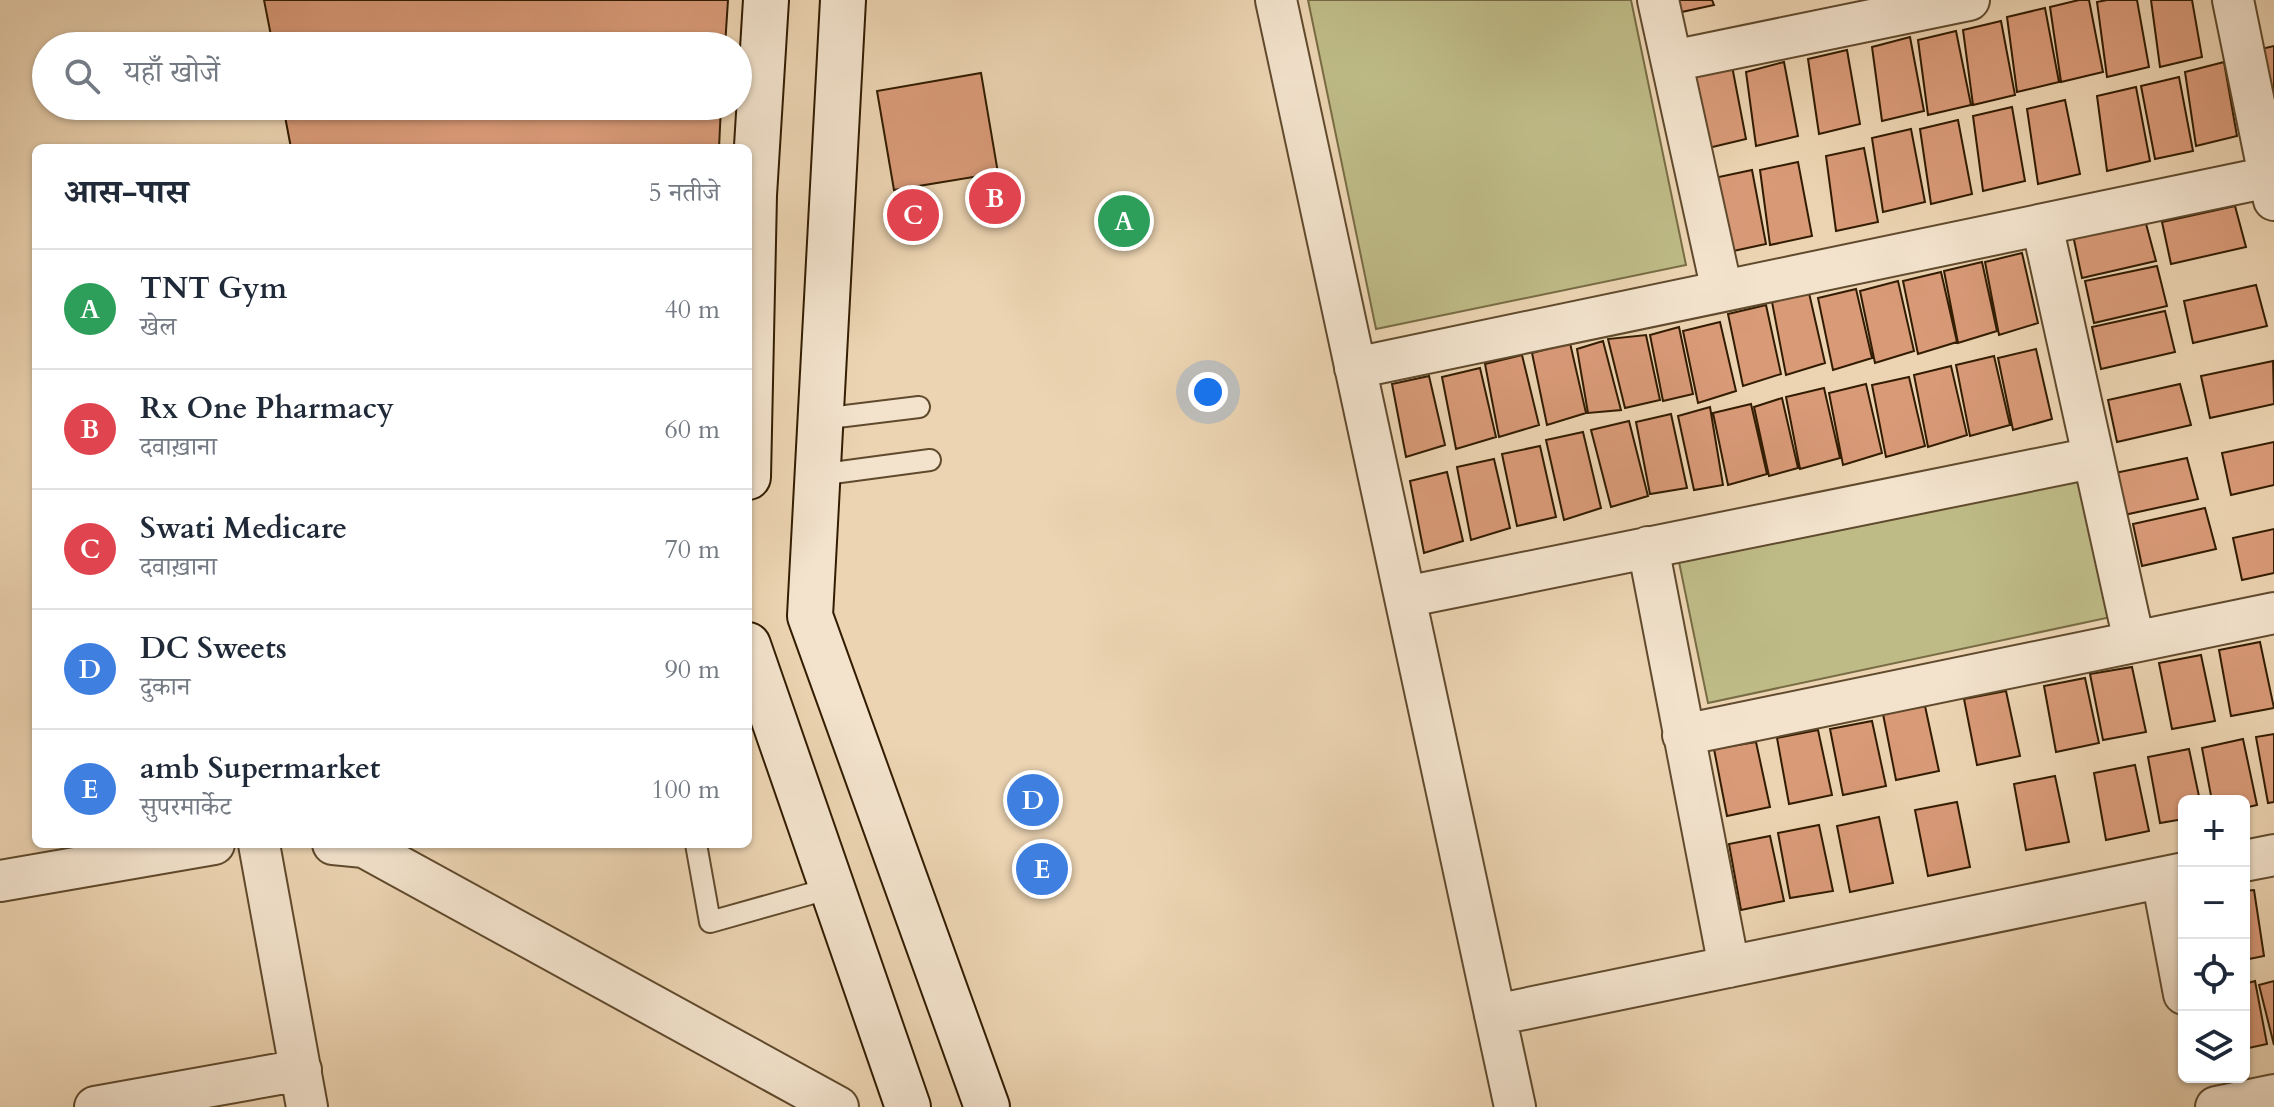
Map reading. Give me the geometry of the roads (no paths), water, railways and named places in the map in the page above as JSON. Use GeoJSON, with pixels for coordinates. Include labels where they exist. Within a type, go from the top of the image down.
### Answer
{"type":"FeatureCollection","features":[{"type":"Feature","properties":{"kind":"street"},"geometry":{"type":"LineString","coordinates":[[752,289],[754,195],[766,0]]}},
{"type":"Feature","properties":{"kind":"street"},"geometry":{"type":"LineString","coordinates":[[843,0],[810,616],[987,1107]]}},
{"type":"Feature","properties":{"kind":"street"},"geometry":{"type":"LineString","coordinates":[[1276,0],[1515,1107]]}},
{"type":"Feature","properties":{"kind":"street"},"geometry":{"type":"LineString","coordinates":[[1658,0],[1722,291]]}},
{"type":"Feature","properties":{"kind":"street"},"geometry":{"type":"LineString","coordinates":[[1672,61],[1969,0]]}},
{"type":"Feature","properties":{"kind":"street"},"geometry":{"type":"LineString","coordinates":[[1355,368],[2042,225],[2272,188],[2233,0]]}},
{"type":"Feature","properties":{"kind":"street"},"geometry":{"type":"LineString","coordinates":[[2042,225],[2134,641]]}},
{"type":"Feature","properties":{"kind":"street"},"geometry":{"type":"LineString","coordinates":[[1405,597],[2092,458]]}},
{"type":"Feature","properties":{"kind":"street"},"geometry":{"type":"LineString","coordinates":[[1648,547],[1729,967]]}},
{"type":"Feature","properties":{"kind":"street"},"geometry":{"type":"LineString","coordinates":[[1683,735],[2274,613]]}},
{"type":"Feature","properties":{"kind":"street"},"geometry":{"type":"LineString","coordinates":[[752,657],[908,1107]]}},
{"type":"Feature","properties":{"kind":"street"},"geometry":{"type":"LineString","coordinates":[[0,881],[191,848]]}},
{"type":"Feature","properties":{"kind":"street"},"geometry":{"type":"LineString","coordinates":[[95,1107],[304,1088],[260,848]]}},
{"type":"Feature","properties":{"kind":"street"},"geometry":{"type":"LineString","coordinates":[[366,848],[838,1107]]}},
{"type":"Feature","properties":{"kind":"street"},"geometry":{"type":"LineString","coordinates":[[2250,860],[2274,855]]}},
{"type":"Feature","properties":{"kind":"street"},"geometry":{"type":"LineString","coordinates":[[1495,1015],[2173,875],[2179,939]]}},
{"type":"Feature","properties":{"kind":"street"},"geometry":{"type":"LineString","coordinates":[[2201,1083],[2206,1107]]}},
{"type":"Feature","properties":{"kind":"street"},"geometry":{"type":"LineString","coordinates":[[2216,1107],[2274,1095]]}},
{"type":"Feature","properties":{"kind":"lane"},"geometry":{"type":"LineString","coordinates":[[821,419],[919,407]]}},
{"type":"Feature","properties":{"kind":"lane"},"geometry":{"type":"LineString","coordinates":[[818,475],[930,460]]}},
{"type":"Feature","properties":{"kind":"lane"},"geometry":{"type":"LineString","coordinates":[[697,848],[710,922],[831,888]]}},
{"type":"Feature","properties":{"kind":"place","name":"Rx One Pharmacy"},"geometry":{"type":"Point","coordinates":[995,198]}},
{"type":"Feature","properties":{"kind":"place","name":"Swati Medicare"},"geometry":{"type":"Point","coordinates":[913,215]}},
{"type":"Feature","properties":{"kind":"place","name":"TNT Gym"},"geometry":{"type":"Point","coordinates":[1124,221]}},
{"type":"Feature","properties":{"kind":"place","name":"DC Sweets"},"geometry":{"type":"Point","coordinates":[1033,800]}},
{"type":"Feature","properties":{"kind":"place","name":"amb Supermarket"},"geometry":{"type":"Point","coordinates":[1042,869]}}]}
